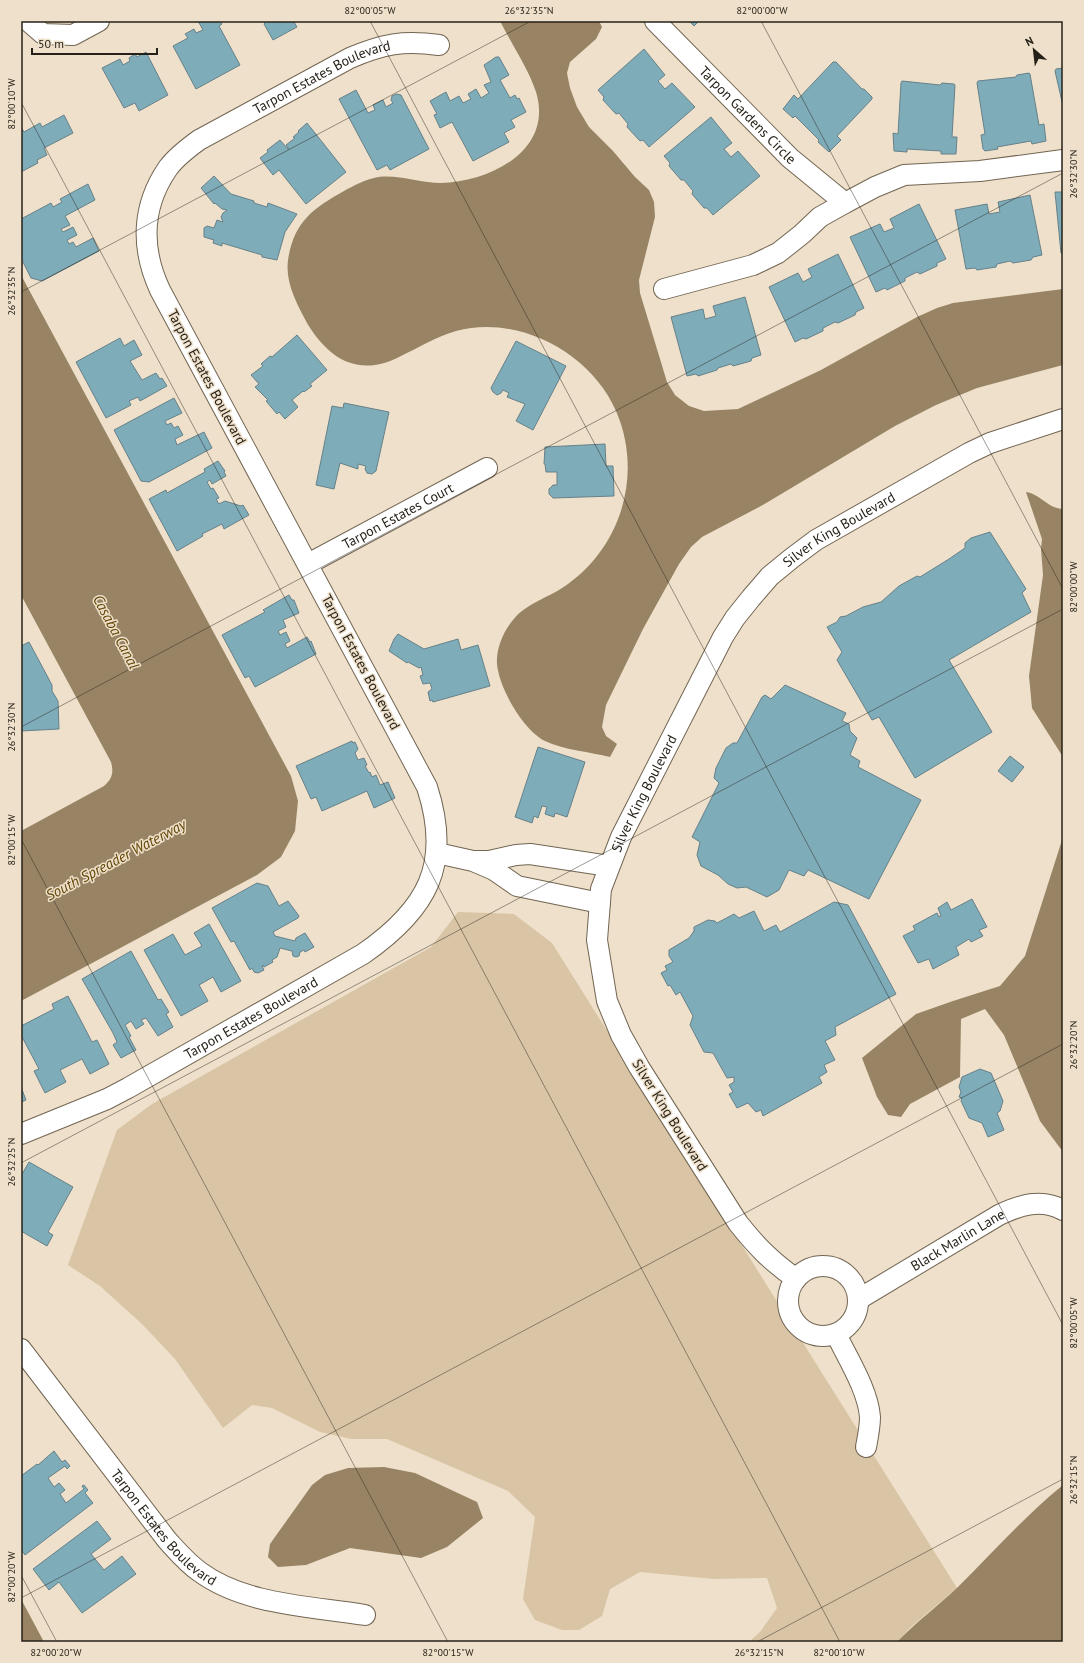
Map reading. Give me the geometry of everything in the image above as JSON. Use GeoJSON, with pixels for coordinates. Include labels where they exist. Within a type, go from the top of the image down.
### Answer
{"type":"FeatureCollection","features":[{"type":"Feature","properties":{"kind":"street"},"geometry":{"type":"LineString","coordinates":[[28,21],[43,34],[73,35],[99,21]]}},
{"type":"Feature","properties":{"kind":"street","name":"Tarpon Gardens Circle"},"geometry":{"type":"LineString","coordinates":[[654,21],[790,158],[845,203]]}},
{"type":"Feature","properties":{"kind":"street","name":"Tarpon Estates Boulevard"},"geometry":{"type":"LineString","coordinates":[[21,1134],[107,1099],[128,1088],[369,950],[401,925],[415,908],[433,871],[437,853],[437,830],[433,805],[427,787],[154,276],[149,263],[146,236],[150,210],[160,182],[168,167],[183,152],[199,140],[350,58],[362,53],[400,42],[439,44]]}},
{"type":"Feature","properties":{"kind":"street"},"geometry":{"type":"LineString","coordinates":[[664,289],[753,264],[778,252],[802,234],[820,217],[875,187],[904,175],[980,171],[1063,160]]}},
{"type":"Feature","properties":{"kind":"street","name":"Silver King Boulevard"},"geometry":{"type":"LineString","coordinates":[[796,1279],[771,1261],[757,1247],[738,1223],[639,1067],[621,1035],[607,1001],[597,940],[601,889],[621,837],[723,637],[735,618],[770,576],[816,540],[969,453],[990,443],[1063,419]]}},
{"type":"Feature","properties":{"kind":"street","name":"Silver King Boulevard"},"geometry":{"type":"LineString","coordinates":[[1034,429],[1063,434]]}},
{"type":"Feature","properties":{"kind":"street","name":"Tarpon Estates Court"},"geometry":{"type":"LineString","coordinates":[[308,564],[487,468]]}},
{"type":"Feature","properties":{"kind":"street"},"geometry":{"type":"LineString","coordinates":[[437,853],[474,861],[494,870],[517,886],[600,903]]}},
{"type":"Feature","properties":{"kind":"street"},"geometry":{"type":"LineString","coordinates":[[474,861],[489,861],[516,855],[530,854],[609,866]]}},
{"type":"Feature","properties":{"kind":"street","name":"Black Marlin Lane"},"geometry":{"type":"LineString","coordinates":[[859,1299],[999,1215],[1017,1206],[1032,1203],[1048,1205],[1063,1210]]}},
{"type":"Feature","properties":{"kind":"street"},"geometry":{"type":"LineString","coordinates":[[816,1266],[828,1266],[840,1270],[849,1277],[856,1287],[859,1299],[858,1310],[853,1320],[846,1328],[836,1334],[825,1337],[813,1335],[802,1330],[794,1322],[789,1312],[788,1300],[790,1289],[796,1279],[805,1271],[816,1266]]}},
{"type":"Feature","properties":{"kind":"street"},"geometry":{"type":"LineString","coordinates":[[836,1334],[863,1391],[867,1404],[870,1416],[866,1448]]}},
{"type":"Feature","properties":{"kind":"street","name":"Tarpon Estates Boulevard"},"geometry":{"type":"LineString","coordinates":[[21,1350],[166,1540],[186,1561],[200,1572],[230,1589],[246,1595],[267,1600],[365,1615]]}},
{"type":"Feature","properties":{"kind":"shaded area"},"geometry":{"type":"Polygon","coordinates":[[[458,912],[514,914],[552,943],[957,1588],[912,1626],[897,1642],[749,1642],[760,1632],[777,1608],[767,1578],[714,1579],[640,1572],[610,1589],[602,1616],[579,1630],[562,1630],[535,1620],[523,1599],[535,1517],[508,1491],[387,1439],[351,1439],[320,1432],[272,1408],[252,1405],[223,1428],[175,1359],[142,1324],[100,1286],[68,1265],[117,1130],[152,1104],[431,947],[458,912]]]}},
{"type":"Feature","properties":{"kind":"water"},"geometry":{"type":"Polygon","coordinates":[[[500,21],[599,21],[602,27],[596,39],[570,62],[567,73],[570,88],[577,107],[589,127],[649,190],[654,202],[655,217],[639,280],[640,293],[667,382],[675,395],[689,406],[704,411],[738,409],[821,370],[917,317],[937,308],[953,303],[1063,289],[1063,365],[977,388],[936,405],[895,426],[761,506],[702,537],[691,547],[679,564],[643,629],[606,705],[602,727],[606,736],[617,744],[610,757],[560,747],[537,736],[528,728],[507,696],[502,685],[497,664],[501,641],[506,630],[518,614],[561,589],[587,568],[602,549],[614,528],[622,506],[627,483],[627,459],[624,435],[616,411],[604,390],[589,372],[571,356],[550,343],[527,334],[504,328],[480,327],[448,333],[386,362],[372,365],[359,365],[347,362],[336,356],[325,347],[316,336],[307,323],[296,301],[288,277],[288,260],[291,247],[300,226],[314,211],[347,189],[366,180],[382,177],[398,177],[441,183],[479,177],[497,169],[513,159],[527,146],[536,131],[539,113],[536,92],[500,21]]]}},
{"type":"Feature","properties":{"kind":"water"},"geometry":{"type":"Polygon","coordinates":[[[21,275],[291,776],[298,801],[295,831],[281,857],[257,875],[21,1001],[21,831],[104,786],[111,778],[112,769],[111,762],[21,595],[21,275]]]}},
{"type":"Feature","properties":{"kind":"water"},"geometry":{"type":"Polygon","coordinates":[[[1026,492],[1031,493],[1053,507],[1063,509],[1063,757],[1032,708],[1029,676],[1043,575],[1041,549],[1042,539],[1026,492]]]}},
{"type":"Feature","properties":{"kind":"water"},"geometry":{"type":"Polygon","coordinates":[[[1063,837],[1063,1152],[1040,1121],[1004,1035],[985,1009],[961,1019],[960,1077],[910,1104],[901,1117],[888,1115],[877,1097],[862,1058],[916,1014],[1000,986],[1025,956],[1063,837]]]}},
{"type":"Feature","properties":{"kind":"water"},"geometry":{"type":"Polygon","coordinates":[[[384,1467],[415,1473],[477,1502],[483,1518],[447,1547],[421,1558],[350,1548],[306,1565],[278,1567],[268,1557],[270,1544],[312,1485],[325,1475],[348,1468],[384,1467]]]}},
{"type":"Feature","properties":{"kind":"water"},"geometry":{"type":"Polygon","coordinates":[[[1063,1485],[1063,1642],[897,1642],[958,1587],[1022,1522],[1063,1485]]]}},
{"type":"Feature","properties":{"kind":"water"},"geometry":{"type":"Polygon","coordinates":[[[21,1599],[44,1642],[21,1642],[21,1599]]]}},
{"type":"Feature","properties":{"kind":"building"},"geometry":{"type":"Polygon","coordinates":[[[198,21],[220,21],[222,24],[219,26],[240,65],[196,89],[173,46],[188,38],[185,34],[194,29],[196,33],[203,30],[198,21]]]}},
{"type":"Feature","properties":{"kind":"building"},"geometry":{"type":"Polygon","coordinates":[[[264,21],[296,21],[294,22],[297,27],[273,40],[264,24],[264,21]]]}},
{"type":"Feature","properties":{"kind":"building"},"geometry":{"type":"Polygon","coordinates":[[[689,21],[699,21],[694,26],[689,21]]]}},
{"type":"Feature","properties":{"kind":"building"},"geometry":{"type":"Polygon","coordinates":[[[644,49],[665,75],[658,81],[665,89],[672,83],[695,107],[649,147],[643,140],[640,141],[627,127],[628,124],[619,113],[616,114],[603,100],[604,97],[598,90],[644,49]]]}},
{"type":"Feature","properties":{"kind":"building"},"geometry":{"type":"Polygon","coordinates":[[[146,52],[168,95],[139,111],[135,103],[124,108],[102,68],[120,59],[123,65],[130,61],[129,58],[135,54],[137,57],[146,52]]]}},
{"type":"Feature","properties":{"kind":"building"},"geometry":{"type":"Polygon","coordinates":[[[496,57],[499,57],[509,75],[500,80],[510,98],[515,95],[517,99],[519,98],[526,112],[511,120],[515,127],[504,133],[509,142],[473,161],[452,122],[440,128],[434,115],[437,114],[430,101],[446,92],[450,101],[459,96],[463,103],[471,99],[468,94],[476,89],[481,98],[489,93],[484,85],[491,82],[484,65],[496,57]]]}},
{"type":"Feature","properties":{"kind":"building"},"geometry":{"type":"Polygon","coordinates":[[[833,62],[836,62],[862,89],[864,89],[872,97],[872,99],[837,136],[841,140],[829,152],[795,116],[793,118],[783,109],[794,95],[798,99],[833,62]]]}},
{"type":"Feature","properties":{"kind":"building"},"geometry":{"type":"Polygon","coordinates":[[[1063,68],[1063,106],[1055,71],[1056,69],[1063,68]]]}},
{"type":"Feature","properties":{"kind":"building"},"geometry":{"type":"Polygon","coordinates":[[[1029,73],[1039,125],[1044,124],[1046,141],[1032,144],[1031,141],[997,147],[998,149],[985,151],[983,149],[981,135],[985,134],[977,83],[978,81],[1016,77],[1017,75],[1029,73]]]}},
{"type":"Feature","properties":{"kind":"building"},"geometry":{"type":"Polygon","coordinates":[[[902,81],[955,85],[952,137],[957,137],[956,154],[941,154],[941,151],[907,149],[907,152],[894,151],[893,133],[898,134],[902,81]]]}},
{"type":"Feature","properties":{"kind":"building"},"geometry":{"type":"Polygon","coordinates":[[[356,90],[368,113],[375,110],[373,105],[383,100],[386,107],[393,103],[391,100],[392,96],[397,94],[401,95],[429,149],[390,170],[387,165],[377,170],[339,99],[356,90]]]}},
{"type":"Feature","properties":{"kind":"building"},"geometry":{"type":"Polygon","coordinates":[[[64,115],[73,133],[44,148],[47,155],[37,160],[38,163],[21,172],[21,127],[24,132],[40,123],[42,127],[64,115]]]}},
{"type":"Feature","properties":{"kind":"building"},"geometry":{"type":"Polygon","coordinates":[[[711,117],[732,143],[724,149],[731,157],[738,151],[760,176],[713,215],[707,208],[704,208],[692,194],[693,191],[669,166],[670,163],[664,156],[711,117]]]}},
{"type":"Feature","properties":{"kind":"building"},"geometry":{"type":"Polygon","coordinates":[[[307,123],[346,172],[306,204],[279,170],[273,175],[260,158],[268,152],[267,150],[280,140],[289,149],[286,145],[295,138],[293,137],[307,123]]]}},
{"type":"Feature","properties":{"kind":"building"},"geometry":{"type":"Polygon","coordinates":[[[214,176],[231,194],[254,201],[254,203],[267,207],[268,203],[297,214],[285,232],[277,260],[262,257],[262,255],[222,243],[222,246],[213,243],[214,240],[204,237],[204,228],[207,226],[214,228],[217,220],[223,222],[221,217],[227,210],[222,209],[215,203],[214,204],[201,188],[214,176]]]}},
{"type":"Feature","properties":{"kind":"building"},"geometry":{"type":"Polygon","coordinates":[[[88,184],[95,200],[65,216],[70,225],[61,229],[63,232],[73,227],[77,235],[67,240],[69,244],[73,242],[76,247],[93,238],[99,251],[42,281],[31,278],[21,258],[21,219],[51,203],[53,207],[62,202],[60,199],[88,184]]]}},
{"type":"Feature","properties":{"kind":"building"},"geometry":{"type":"Polygon","coordinates":[[[1055,192],[1063,192],[1063,253],[1061,253],[1055,192]]]}},
{"type":"Feature","properties":{"kind":"building"},"geometry":{"type":"Polygon","coordinates":[[[1030,195],[1042,255],[1033,257],[1031,260],[1013,263],[1010,261],[997,264],[996,267],[977,270],[975,268],[966,269],[955,210],[987,204],[989,214],[1000,212],[998,202],[1030,195]]]}},
{"type":"Feature","properties":{"kind":"building"},"geometry":{"type":"Polygon","coordinates":[[[919,204],[946,259],[937,263],[937,266],[920,274],[917,272],[905,278],[905,281],[887,290],[885,288],[876,292],[850,237],[880,224],[884,232],[894,228],[890,219],[919,204]]]}},
{"type":"Feature","properties":{"kind":"building"},"geometry":{"type":"Polygon","coordinates":[[[838,254],[864,308],[856,312],[855,315],[823,328],[823,331],[806,339],[803,338],[795,342],[769,287],[798,273],[803,282],[812,277],[808,269],[838,254]]]}},
{"type":"Feature","properties":{"kind":"building"},"geometry":{"type":"Polygon","coordinates":[[[745,297],[761,355],[752,358],[751,361],[733,366],[731,364],[698,376],[696,374],[687,376],[671,317],[703,309],[705,319],[716,316],[713,306],[745,297]]]}},
{"type":"Feature","properties":{"kind":"building"},"geometry":{"type":"Polygon","coordinates":[[[297,335],[327,370],[310,384],[312,386],[292,400],[298,407],[285,419],[279,412],[277,414],[266,401],[268,400],[255,387],[259,384],[251,375],[263,366],[261,364],[270,356],[272,357],[297,335]]]}},
{"type":"Feature","properties":{"kind":"building"},"geometry":{"type":"Polygon","coordinates":[[[120,338],[124,346],[134,340],[142,355],[130,361],[142,380],[156,373],[160,379],[162,378],[167,386],[140,401],[138,397],[129,401],[131,405],[106,418],[76,362],[120,338]]]}},
{"type":"Feature","properties":{"kind":"building"},"geometry":{"type":"Polygon","coordinates":[[[516,341],[566,366],[533,430],[516,421],[525,404],[507,397],[509,393],[503,390],[497,395],[491,388],[516,341]]]}},
{"type":"Feature","properties":{"kind":"building"},"geometry":{"type":"Polygon","coordinates":[[[174,398],[182,413],[165,421],[167,425],[171,423],[174,428],[178,426],[183,435],[175,439],[177,445],[204,432],[212,448],[149,482],[141,481],[114,430],[174,398]]]}},
{"type":"Feature","properties":{"kind":"building"},"geometry":{"type":"Polygon","coordinates":[[[344,403],[389,412],[376,471],[372,474],[367,473],[365,469],[366,466],[358,464],[358,469],[340,463],[334,489],[316,485],[332,406],[343,408],[344,403]]]}},
{"type":"Feature","properties":{"kind":"building"},"geometry":{"type":"Polygon","coordinates":[[[605,444],[606,466],[613,466],[614,496],[553,498],[549,494],[549,489],[553,485],[557,485],[557,472],[546,472],[544,464],[545,447],[605,444]]]}},
{"type":"Feature","properties":{"kind":"building"},"geometry":{"type":"Polygon","coordinates":[[[218,461],[225,471],[226,476],[212,484],[210,480],[207,482],[219,498],[216,499],[219,504],[225,501],[241,506],[243,505],[249,515],[224,529],[222,524],[202,534],[203,536],[177,551],[149,499],[166,490],[167,493],[205,472],[204,469],[218,461]]]}},
{"type":"Feature","properties":{"kind":"building"},"geometry":{"type":"Polygon","coordinates":[[[990,532],[1026,589],[1022,593],[1031,612],[949,660],[992,732],[915,778],[879,717],[872,720],[837,660],[842,652],[827,627],[837,622],[840,617],[846,616],[863,607],[881,602],[899,586],[917,576],[920,577],[965,548],[965,543],[971,538],[990,532]]]}},
{"type":"Feature","properties":{"kind":"building"},"geometry":{"type":"Polygon","coordinates":[[[289,595],[292,600],[294,600],[299,613],[283,620],[286,627],[278,631],[280,635],[286,632],[290,641],[285,644],[287,648],[307,637],[310,642],[311,641],[316,654],[255,687],[249,676],[245,678],[222,635],[265,612],[263,610],[289,595]]]}},
{"type":"Feature","properties":{"kind":"building"},"geometry":{"type":"Polygon","coordinates":[[[398,634],[424,649],[458,639],[461,650],[478,645],[490,686],[433,702],[432,700],[430,701],[428,692],[432,689],[430,683],[423,684],[420,676],[423,675],[421,667],[419,668],[408,662],[407,663],[389,651],[398,634]]]}},
{"type":"Feature","properties":{"kind":"building"},"geometry":{"type":"Polygon","coordinates":[[[29,642],[52,685],[52,691],[58,701],[59,729],[21,731],[21,646],[29,642]]]}},
{"type":"Feature","properties":{"kind":"building"},"geometry":{"type":"Polygon","coordinates":[[[785,685],[846,713],[842,721],[849,724],[850,731],[857,738],[850,755],[860,761],[858,767],[921,800],[869,899],[808,870],[804,876],[789,870],[779,890],[767,897],[746,887],[737,888],[728,884],[718,875],[701,866],[697,855],[700,842],[692,837],[719,783],[714,778],[716,768],[726,748],[733,743],[737,743],[762,697],[765,695],[771,699],[785,685]]]}},
{"type":"Feature","properties":{"kind":"building"},"geometry":{"type":"Polygon","coordinates":[[[352,741],[353,743],[355,742],[358,749],[355,753],[358,760],[364,758],[367,765],[365,766],[369,773],[370,772],[372,777],[376,775],[380,785],[388,782],[395,798],[374,808],[367,791],[322,811],[316,797],[311,799],[296,766],[352,741]]]}},
{"type":"Feature","properties":{"kind":"building"},"geometry":{"type":"Polygon","coordinates":[[[538,747],[585,762],[567,817],[555,813],[554,817],[545,814],[547,807],[542,806],[538,818],[534,816],[532,823],[515,817],[538,747]]]}},
{"type":"Feature","properties":{"kind":"building"},"geometry":{"type":"Polygon","coordinates":[[[1010,756],[1024,767],[1012,782],[998,771],[1010,756]]]}},
{"type":"Feature","properties":{"kind":"building"},"geometry":{"type":"Polygon","coordinates":[[[257,883],[268,886],[279,906],[288,901],[299,916],[273,932],[275,936],[295,941],[296,938],[305,933],[314,947],[305,952],[304,950],[300,952],[299,956],[296,957],[293,956],[292,951],[280,948],[277,957],[272,960],[273,962],[264,967],[263,965],[264,970],[258,973],[254,972],[252,968],[250,970],[234,941],[231,942],[212,908],[257,883]]]}},
{"type":"Feature","properties":{"kind":"building"},"geometry":{"type":"Polygon","coordinates":[[[972,899],[987,927],[979,930],[983,936],[971,942],[969,939],[956,947],[959,955],[933,969],[929,959],[918,963],[903,936],[915,930],[913,926],[937,913],[939,917],[941,916],[938,908],[947,902],[951,910],[972,899]]]}},
{"type":"Feature","properties":{"kind":"building"},"geometry":{"type":"Polygon","coordinates":[[[834,902],[848,905],[896,994],[835,1027],[836,1035],[825,1041],[835,1060],[824,1065],[827,1072],[819,1077],[822,1083],[763,1116],[761,1110],[756,1112],[748,1103],[737,1108],[729,1094],[733,1092],[729,1085],[734,1082],[734,1077],[727,1078],[713,1053],[704,1052],[690,1025],[693,1016],[680,992],[676,995],[670,985],[668,986],[661,973],[667,970],[665,966],[673,962],[669,956],[669,950],[689,938],[694,931],[694,927],[708,920],[715,921],[717,923],[734,914],[739,918],[754,911],[764,931],[776,925],[780,932],[834,902]]]}},
{"type":"Feature","properties":{"kind":"building"},"geometry":{"type":"Polygon","coordinates":[[[209,924],[241,981],[221,992],[213,977],[199,985],[208,1001],[181,1016],[144,950],[173,934],[185,955],[202,946],[194,933],[209,924]]]}},
{"type":"Feature","properties":{"kind":"building"},"geometry":{"type":"Polygon","coordinates":[[[131,951],[158,1000],[161,999],[169,1012],[166,1014],[173,1027],[158,1036],[146,1018],[141,1020],[144,1024],[136,1029],[131,1021],[125,1025],[136,1050],[121,1058],[113,1045],[117,1042],[113,1033],[82,979],[131,951]]]}},
{"type":"Feature","properties":{"kind":"building"},"geometry":{"type":"Polygon","coordinates":[[[68,996],[92,1042],[97,1040],[109,1064],[90,1074],[82,1059],[60,1070],[66,1082],[45,1093],[34,1071],[39,1069],[21,1035],[21,1026],[54,1009],[52,1004],[68,996]]]}},
{"type":"Feature","properties":{"kind":"building"},"geometry":{"type":"Polygon","coordinates":[[[980,1069],[991,1073],[1003,1101],[1000,1111],[997,1113],[1004,1130],[988,1137],[982,1123],[969,1118],[961,1101],[962,1098],[959,1097],[961,1092],[959,1087],[962,1077],[980,1069]]]}},
{"type":"Feature","properties":{"kind":"building"},"geometry":{"type":"Polygon","coordinates":[[[21,1087],[26,1100],[21,1102],[21,1087]]]}},
{"type":"Feature","properties":{"kind":"building"},"geometry":{"type":"Polygon","coordinates":[[[29,1162],[73,1187],[48,1232],[53,1235],[47,1246],[21,1231],[21,1176],[29,1162]]]}},
{"type":"Feature","properties":{"kind":"building"},"geometry":{"type":"Polygon","coordinates":[[[54,1451],[62,1462],[65,1460],[70,1466],[67,1469],[65,1466],[48,1478],[54,1487],[59,1483],[65,1490],[60,1494],[66,1503],[84,1489],[82,1486],[84,1485],[88,1490],[85,1493],[93,1503],[25,1555],[21,1549],[21,1476],[37,1464],[38,1465],[54,1451]]]}},
{"type":"Feature","properties":{"kind":"building"},"geometry":{"type":"Polygon","coordinates":[[[97,1521],[111,1539],[91,1554],[104,1570],[122,1556],[136,1574],[82,1613],[59,1582],[49,1590],[33,1569],[97,1521]]]}},
{"type":"Feature","properties":{"kind":"water label","name":"Casaba Canal"},"geometry":{"type":"Point","coordinates":[116,632]}},
{"type":"Feature","properties":{"kind":"water label","name":"South Spreader Waterway"},"geometry":{"type":"Point","coordinates":[116,860]}}]}
